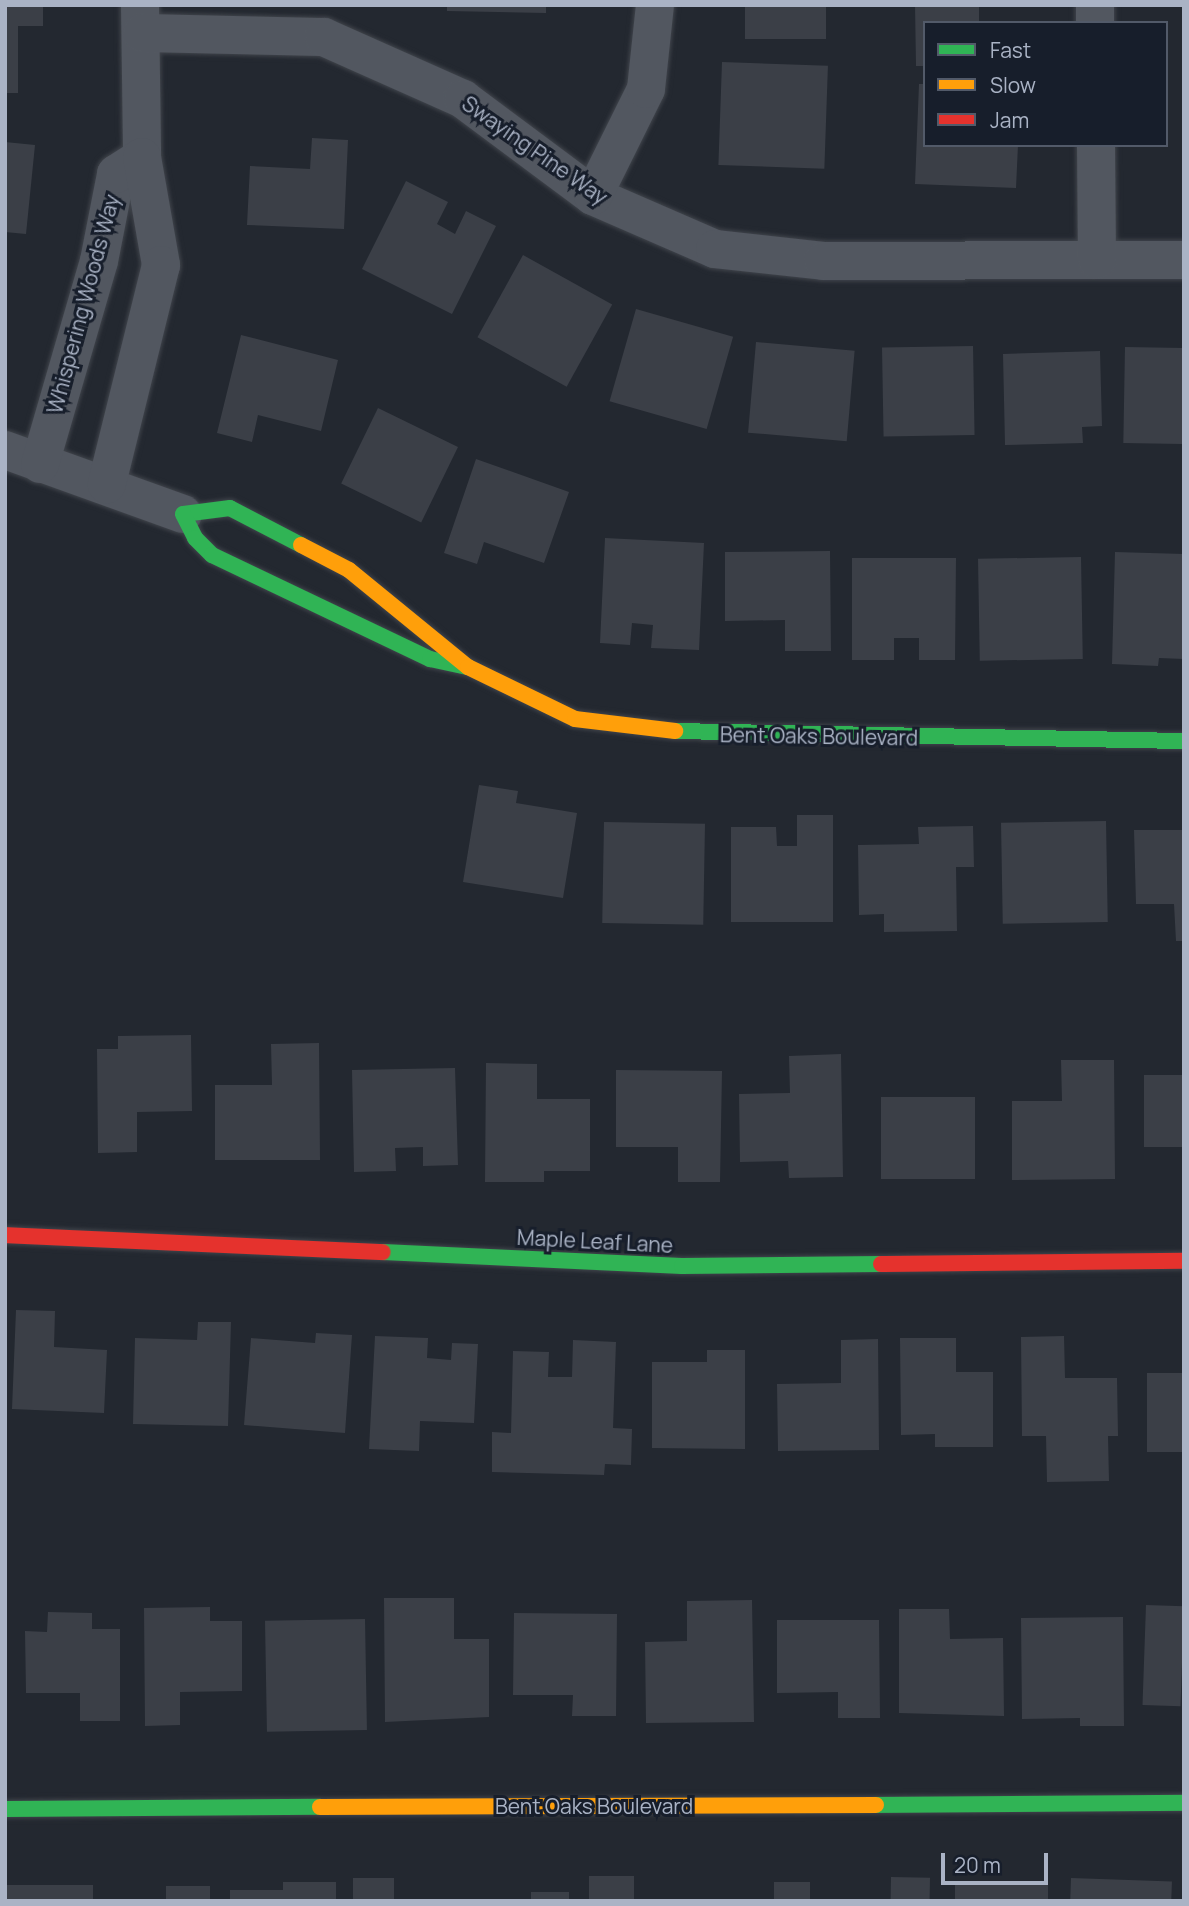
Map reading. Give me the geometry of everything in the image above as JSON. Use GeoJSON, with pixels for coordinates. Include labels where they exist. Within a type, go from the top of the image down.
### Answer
{"type":"FeatureCollection","features":[{"type":"Feature","properties":{"kind":"street"},"geometry":{"type":"LineString","coordinates":[[593,196],[646,89],[655,5]]}},
{"type":"Feature","properties":{"kind":"street","name":"Swaying Pine Way"},"geometry":{"type":"LineString","coordinates":[[141,19],[324,37],[463,99],[593,196],[715,249],[822,261],[1184,260]]}},
{"type":"Feature","properties":{"kind":"street","name":"Whispering Woods Way"},"geometry":{"type":"LineString","coordinates":[[107,484],[161,265],[142,157],[141,19]]}},
{"type":"Feature","properties":{"kind":"street"},"geometry":{"type":"LineString","coordinates":[[1096,147],[1097,260]]}},
{"type":"Feature","properties":{"kind":"street","name":"Whispering Woods Way"},"geometry":{"type":"LineString","coordinates":[[40,464],[99,261],[116,174],[142,157]]}},
{"type":"Feature","properties":{"kind":"street"},"geometry":{"type":"LineString","coordinates":[[5,450],[40,464],[107,484],[183,514]]}},
{"type":"Feature","properties":{"kind":"street","name":"Bent Oaks Boulevard"},"geometry":{"type":"LineString","coordinates":[[468,667],[430,659],[212,555],[195,538],[183,514],[203,508],[230,508],[349,570],[468,667],[575,719],[694,733],[1184,741]]}},
{"type":"Feature","properties":{"kind":"street","name":"Maple Leaf Lane"},"geometry":{"type":"LineString","coordinates":[[5,1235],[682,1266],[1184,1261]]}},
{"type":"Feature","properties":{"kind":"street","name":"Bent Oaks Boulevard"},"geometry":{"type":"LineString","coordinates":[[5,1809],[1184,1803]]}},
{"type":"Feature","properties":{"kind":"building"},"geometry":{"type":"Polygon","coordinates":[[[5,5],[43,5],[43,26],[18,26],[18,93],[5,93],[5,5]]]}},
{"type":"Feature","properties":{"kind":"building"},"geometry":{"type":"Polygon","coordinates":[[[447,5],[546,5],[546,13],[447,11],[447,5]]]}},
{"type":"Feature","properties":{"kind":"building"},"geometry":{"type":"Polygon","coordinates":[[[745,5],[826,5],[826,39],[745,39],[745,5]]]}},
{"type":"Feature","properties":{"kind":"building"},"geometry":{"type":"Polygon","coordinates":[[[915,5],[979,5],[979,21],[923,21],[923,66],[916,66],[915,5]]]}},
{"type":"Feature","properties":{"kind":"building"},"geometry":{"type":"Polygon","coordinates":[[[722,62],[828,66],[824,169],[718,165],[722,62]]]}},
{"type":"Feature","properties":{"kind":"building"},"geometry":{"type":"Polygon","coordinates":[[[919,84],[923,84],[923,147],[1018,147],[1016,188],[915,184],[919,84]]]}},
{"type":"Feature","properties":{"kind":"building"},"geometry":{"type":"Polygon","coordinates":[[[312,138],[348,140],[344,229],[247,225],[250,166],[310,169],[312,138]]]}},
{"type":"Feature","properties":{"kind":"building"},"geometry":{"type":"Polygon","coordinates":[[[5,142],[35,145],[26,234],[5,232],[5,142]]]}},
{"type":"Feature","properties":{"kind":"building"},"geometry":{"type":"Polygon","coordinates":[[[406,181],[448,202],[437,224],[455,234],[466,211],[496,226],[452,314],[362,269],[406,181]]]}},
{"type":"Feature","properties":{"kind":"building"},"geometry":{"type":"Polygon","coordinates":[[[523,255],[612,304],[567,387],[477,337],[523,255]]]}},
{"type":"Feature","properties":{"kind":"building"},"geometry":{"type":"Polygon","coordinates":[[[636,309],[733,337],[707,429],[610,401],[636,309]]]}},
{"type":"Feature","properties":{"kind":"building"},"geometry":{"type":"Polygon","coordinates":[[[241,335],[338,360],[321,431],[258,415],[252,442],[217,433],[241,335]]]}},
{"type":"Feature","properties":{"kind":"building"},"geometry":{"type":"Polygon","coordinates":[[[756,342],[855,351],[847,441],[748,433],[756,342]]]}},
{"type":"Feature","properties":{"kind":"building"},"geometry":{"type":"Polygon","coordinates":[[[973,346],[975,435],[884,437],[882,348],[973,346]]]}},
{"type":"Feature","properties":{"kind":"building"},"geometry":{"type":"Polygon","coordinates":[[[1125,347],[1184,348],[1182,444],[1123,443],[1125,347]]]}},
{"type":"Feature","properties":{"kind":"building"},"geometry":{"type":"Polygon","coordinates":[[[1100,351],[1102,426],[1082,427],[1083,443],[1005,445],[1003,354],[1100,351]]]}},
{"type":"Feature","properties":{"kind":"building"},"geometry":{"type":"Polygon","coordinates":[[[378,408],[458,447],[421,523],[341,483],[378,408]]]}},
{"type":"Feature","properties":{"kind":"building"},"geometry":{"type":"Polygon","coordinates":[[[476,459],[569,492],[544,563],[484,542],[477,564],[444,553],[476,459]]]}},
{"type":"Feature","properties":{"kind":"building"},"geometry":{"type":"Polygon","coordinates":[[[605,538],[704,543],[699,650],[651,648],[653,625],[632,623],[630,645],[600,643],[605,538]]]}},
{"type":"Feature","properties":{"kind":"building"},"geometry":{"type":"Polygon","coordinates":[[[830,551],[831,651],[785,651],[785,620],[725,621],[725,552],[830,551]]]}},
{"type":"Feature","properties":{"kind":"building"},"geometry":{"type":"Polygon","coordinates":[[[1115,552],[1184,554],[1184,659],[1159,658],[1158,666],[1112,664],[1115,552]]]}},
{"type":"Feature","properties":{"kind":"building"},"geometry":{"type":"Polygon","coordinates":[[[1081,557],[1083,659],[980,661],[978,559],[1081,557]]]}},
{"type":"Feature","properties":{"kind":"building"},"geometry":{"type":"Polygon","coordinates":[[[852,558],[956,558],[955,660],[919,660],[919,638],[894,638],[894,660],[852,660],[852,558]]]}},
{"type":"Feature","properties":{"kind":"building"},"geometry":{"type":"Polygon","coordinates":[[[479,785],[518,791],[516,803],[577,813],[563,898],[463,882],[479,785]]]}},
{"type":"Feature","properties":{"kind":"building"},"geometry":{"type":"Polygon","coordinates":[[[797,815],[833,815],[833,922],[731,922],[731,827],[776,827],[777,846],[797,846],[797,815]]]}},
{"type":"Feature","properties":{"kind":"building"},"geometry":{"type":"Polygon","coordinates":[[[1106,821],[1108,922],[1003,924],[1001,823],[1106,821]]]}},
{"type":"Feature","properties":{"kind":"building"},"geometry":{"type":"Polygon","coordinates":[[[604,822],[705,824],[703,925],[602,923],[604,822]]]}},
{"type":"Feature","properties":{"kind":"building"},"geometry":{"type":"Polygon","coordinates":[[[973,826],[974,867],[956,867],[957,931],[884,932],[884,914],[859,915],[858,845],[919,844],[918,827],[973,826]]]}},
{"type":"Feature","properties":{"kind":"building"},"geometry":{"type":"Polygon","coordinates":[[[1134,830],[1184,830],[1184,941],[1176,941],[1174,904],[1136,904],[1134,830]]]}},
{"type":"Feature","properties":{"kind":"building"},"geometry":{"type":"Polygon","coordinates":[[[191,1035],[192,1111],[137,1112],[137,1152],[98,1153],[97,1049],[118,1049],[118,1036],[191,1035]]]}},
{"type":"Feature","properties":{"kind":"building"},"geometry":{"type":"Polygon","coordinates":[[[319,1043],[320,1160],[215,1160],[215,1085],[272,1085],[271,1044],[319,1043]]]}},
{"type":"Feature","properties":{"kind":"building"},"geometry":{"type":"Polygon","coordinates":[[[841,1054],[843,1177],[789,1178],[788,1161],[740,1162],[739,1094],[790,1093],[789,1056],[841,1054]]]}},
{"type":"Feature","properties":{"kind":"building"},"geometry":{"type":"Polygon","coordinates":[[[1061,1060],[1114,1060],[1115,1179],[1012,1180],[1012,1101],[1062,1101],[1061,1060]]]}},
{"type":"Feature","properties":{"kind":"building"},"geometry":{"type":"Polygon","coordinates":[[[486,1063],[537,1064],[537,1099],[590,1099],[590,1171],[544,1171],[544,1182],[485,1182],[486,1063]]]}},
{"type":"Feature","properties":{"kind":"building"},"geometry":{"type":"Polygon","coordinates":[[[455,1068],[458,1165],[423,1166],[423,1147],[395,1148],[396,1171],[354,1172],[352,1070],[455,1068]]]}},
{"type":"Feature","properties":{"kind":"building"},"geometry":{"type":"Polygon","coordinates":[[[616,1070],[722,1071],[720,1182],[678,1182],[678,1147],[616,1147],[616,1070]]]}},
{"type":"Feature","properties":{"kind":"building"},"geometry":{"type":"Polygon","coordinates":[[[1144,1075],[1184,1075],[1184,1147],[1144,1147],[1144,1075]]]}},
{"type":"Feature","properties":{"kind":"building"},"geometry":{"type":"Polygon","coordinates":[[[881,1097],[975,1097],[975,1179],[881,1179],[881,1097]]]}},
{"type":"Feature","properties":{"kind":"building"},"geometry":{"type":"Polygon","coordinates":[[[16,1310],[55,1311],[54,1347],[107,1350],[104,1413],[12,1409],[16,1310]]]}},
{"type":"Feature","properties":{"kind":"building"},"geometry":{"type":"Polygon","coordinates":[[[198,1322],[231,1322],[228,1426],[133,1424],[135,1338],[197,1340],[198,1322]]]}},
{"type":"Feature","properties":{"kind":"building"},"geometry":{"type":"Polygon","coordinates":[[[316,1333],[352,1335],[345,1433],[244,1425],[251,1338],[315,1343],[316,1333]]]}},
{"type":"Feature","properties":{"kind":"building"},"geometry":{"type":"Polygon","coordinates":[[[375,1336],[428,1338],[427,1358],[451,1360],[452,1343],[478,1344],[474,1423],[420,1421],[419,1451],[369,1449],[375,1336]]]}},
{"type":"Feature","properties":{"kind":"building"},"geometry":{"type":"Polygon","coordinates":[[[1064,1336],[1065,1378],[1117,1378],[1118,1436],[1108,1436],[1109,1481],[1047,1482],[1046,1436],[1022,1436],[1021,1337],[1064,1336]]]}},
{"type":"Feature","properties":{"kind":"building"},"geometry":{"type":"Polygon","coordinates":[[[900,1338],[956,1338],[956,1372],[993,1372],[993,1447],[935,1447],[935,1434],[901,1435],[900,1338]]]}},
{"type":"Feature","properties":{"kind":"building"},"geometry":{"type":"Polygon","coordinates":[[[878,1339],[879,1450],[778,1451],[777,1384],[841,1383],[841,1340],[878,1339]]]}},
{"type":"Feature","properties":{"kind":"building"},"geometry":{"type":"Polygon","coordinates":[[[573,1340],[616,1342],[613,1428],[632,1429],[631,1465],[605,1464],[604,1475],[492,1472],[492,1432],[511,1433],[513,1351],[549,1352],[548,1377],[572,1377],[573,1340]]]}},
{"type":"Feature","properties":{"kind":"building"},"geometry":{"type":"Polygon","coordinates":[[[707,1350],[745,1350],[745,1449],[652,1448],[652,1362],[707,1362],[707,1350]]]}},
{"type":"Feature","properties":{"kind":"building"},"geometry":{"type":"Polygon","coordinates":[[[1147,1373],[1184,1373],[1184,1452],[1147,1452],[1147,1373]]]}},
{"type":"Feature","properties":{"kind":"building"},"geometry":{"type":"Polygon","coordinates":[[[384,1598],[454,1598],[454,1639],[489,1639],[489,1717],[385,1722],[384,1598]]]}},
{"type":"Feature","properties":{"kind":"building"},"geometry":{"type":"Polygon","coordinates":[[[752,1600],[754,1722],[646,1723],[645,1642],[687,1641],[687,1601],[752,1600]]]}},
{"type":"Feature","properties":{"kind":"building"},"geometry":{"type":"Polygon","coordinates":[[[1146,1605],[1184,1606],[1180,1706],[1143,1705],[1146,1605]]]}},
{"type":"Feature","properties":{"kind":"building"},"geometry":{"type":"Polygon","coordinates":[[[210,1607],[210,1621],[242,1621],[242,1691],[180,1692],[180,1725],[145,1726],[144,1608],[210,1607]]]}},
{"type":"Feature","properties":{"kind":"building"},"geometry":{"type":"Polygon","coordinates":[[[899,1609],[949,1609],[950,1639],[1003,1638],[1004,1716],[899,1713],[899,1609]]]}},
{"type":"Feature","properties":{"kind":"building"},"geometry":{"type":"Polygon","coordinates":[[[48,1612],[92,1613],[92,1629],[120,1629],[120,1721],[80,1721],[80,1693],[26,1693],[25,1631],[47,1632],[48,1612]]]}},
{"type":"Feature","properties":{"kind":"building"},"geometry":{"type":"Polygon","coordinates":[[[514,1613],[617,1614],[616,1716],[572,1716],[573,1695],[513,1695],[514,1613]]]}},
{"type":"Feature","properties":{"kind":"building"},"geometry":{"type":"Polygon","coordinates":[[[1123,1617],[1124,1726],[1080,1726],[1080,1718],[1022,1719],[1021,1618],[1123,1617]]]}},
{"type":"Feature","properties":{"kind":"building"},"geometry":{"type":"Polygon","coordinates":[[[365,1619],[367,1730],[267,1732],[265,1621],[365,1619]]]}},
{"type":"Feature","properties":{"kind":"building"},"geometry":{"type":"Polygon","coordinates":[[[777,1620],[879,1620],[880,1718],[838,1718],[838,1692],[777,1693],[777,1620]]]}},
{"type":"Feature","properties":{"kind":"building"},"geometry":{"type":"Polygon","coordinates":[[[589,1876],[634,1876],[634,1901],[589,1901],[589,1876]]]}},
{"type":"Feature","properties":{"kind":"building"},"geometry":{"type":"Polygon","coordinates":[[[891,1877],[930,1878],[930,1901],[891,1901],[891,1877]]]}},
{"type":"Feature","properties":{"kind":"building"},"geometry":{"type":"Polygon","coordinates":[[[353,1878],[394,1878],[394,1901],[353,1901],[353,1878]]]}},
{"type":"Feature","properties":{"kind":"building"},"geometry":{"type":"Polygon","coordinates":[[[1071,1878],[1172,1882],[1171,1901],[1070,1901],[1071,1878]]]}},
{"type":"Feature","properties":{"kind":"building"},"geometry":{"type":"Polygon","coordinates":[[[283,1882],[336,1882],[336,1901],[230,1901],[230,1890],[283,1890],[283,1882]]]}},
{"type":"Feature","properties":{"kind":"building"},"geometry":{"type":"Polygon","coordinates":[[[774,1882],[810,1882],[810,1901],[774,1901],[774,1882]]]}},
{"type":"Feature","properties":{"kind":"building"},"geometry":{"type":"Polygon","coordinates":[[[955,1884],[1048,1884],[1048,1901],[955,1901],[955,1884]]]}},
{"type":"Feature","properties":{"kind":"building"},"geometry":{"type":"Polygon","coordinates":[[[5,1885],[93,1885],[93,1901],[5,1901],[5,1885]]]}},
{"type":"Feature","properties":{"kind":"building"},"geometry":{"type":"Polygon","coordinates":[[[166,1886],[210,1886],[210,1901],[166,1901],[166,1886]]]}},
{"type":"Feature","properties":{"kind":"building"},"geometry":{"type":"Polygon","coordinates":[[[531,1892],[569,1892],[569,1901],[531,1901],[531,1892]]]}},
{"type":"Feature","properties":{"kind":"traffic: fast"},"geometry":{"type":"LineString","coordinates":[[301,545],[230,508],[183,514],[195,538],[212,555],[430,659],[468,667]]}},
{"type":"Feature","properties":{"kind":"traffic: fast"},"geometry":{"type":"LineString","coordinates":[[675,731],[1184,741]]}},
{"type":"Feature","properties":{"kind":"traffic: fast"},"geometry":{"type":"LineString","coordinates":[[383,1252],[682,1266],[881,1264]]}},
{"type":"Feature","properties":{"kind":"traffic: fast"},"geometry":{"type":"LineString","coordinates":[[876,1805],[1184,1803]]}},
{"type":"Feature","properties":{"kind":"traffic: fast"},"geometry":{"type":"LineString","coordinates":[[5,1809],[320,1807]]}},
{"type":"Feature","properties":{"kind":"traffic: slow"},"geometry":{"type":"LineString","coordinates":[[301,545],[349,570],[468,667],[575,719],[675,731]]}},
{"type":"Feature","properties":{"kind":"traffic: slow"},"geometry":{"type":"LineString","coordinates":[[320,1807],[876,1805]]}},
{"type":"Feature","properties":{"kind":"traffic: jam"},"geometry":{"type":"LineString","coordinates":[[5,1235],[383,1252]]}},
{"type":"Feature","properties":{"kind":"traffic: jam"},"geometry":{"type":"LineString","coordinates":[[881,1264],[1184,1261]]}}]}
